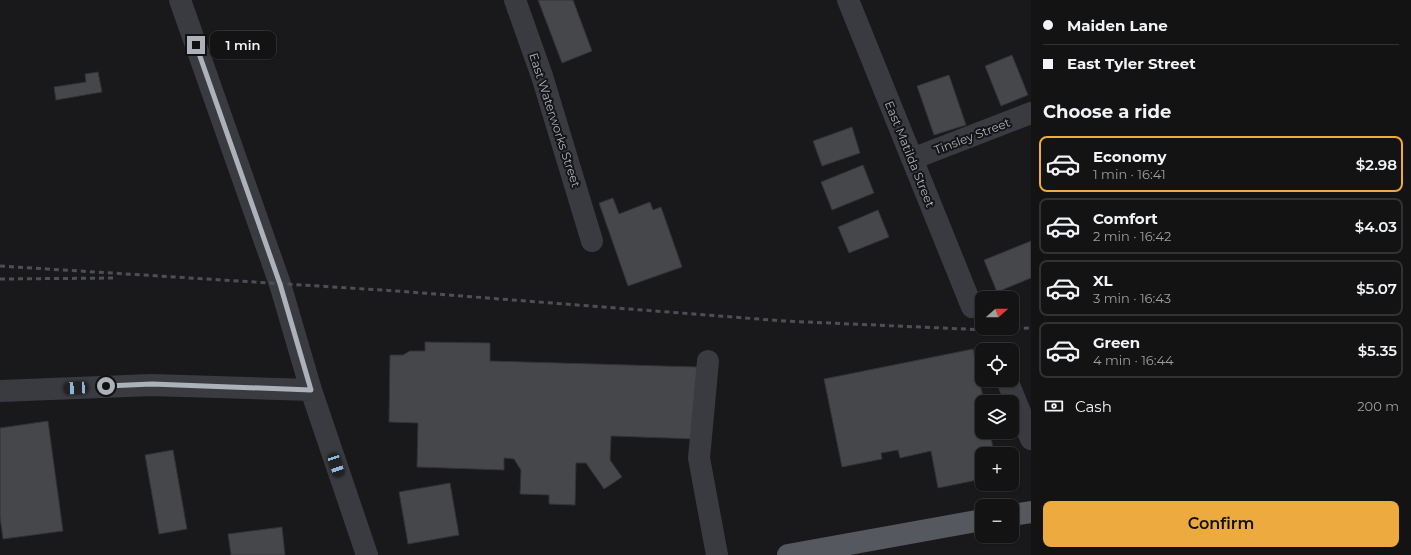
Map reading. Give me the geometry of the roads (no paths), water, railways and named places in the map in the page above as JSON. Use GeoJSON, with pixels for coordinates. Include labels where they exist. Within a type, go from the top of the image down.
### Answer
{"type":"FeatureCollection","features":[{"type":"Feature","properties":{"kind":"main road"},"geometry":{"type":"LineString","coordinates":[[1019,514],[1031,512]]}},
{"type":"Feature","properties":{"kind":"main road"},"geometry":{"type":"LineString","coordinates":[[788,555],[975,521]]}},
{"type":"Feature","properties":{"kind":"street"},"geometry":{"type":"LineString","coordinates":[[180,0],[280,284],[311,390],[367,555]]}},
{"type":"Feature","properties":{"kind":"street","name":"East Waterworks Street"},"geometry":{"type":"LineString","coordinates":[[515,0],[544,84],[592,241]]}},
{"type":"Feature","properties":{"kind":"street","name":"East Matilda Street"},"geometry":{"type":"LineString","coordinates":[[848,0],[972,307]]}},
{"type":"Feature","properties":{"kind":"street","name":"Tinsley Street"},"geometry":{"type":"LineString","coordinates":[[912,159],[1031,113]]}},
{"type":"Feature","properties":{"kind":"street"},"geometry":{"type":"LineString","coordinates":[[708,361],[699,458],[717,555]]}},
{"type":"Feature","properties":{"kind":"street"},"geometry":{"type":"LineString","coordinates":[[0,391],[152,384],[311,390]]}},
{"type":"Feature","properties":{"kind":"street"},"geometry":{"type":"LineString","coordinates":[[1010,387],[1031,439]]}},
{"type":"Feature","properties":{"kind":"railway"},"geometry":{"type":"LineString","coordinates":[[0,266],[397,291],[784,321],[987,330],[1031,328]]}},
{"type":"Feature","properties":{"kind":"railway"},"geometry":{"type":"LineString","coordinates":[[0,279],[116,278]]}}]}
